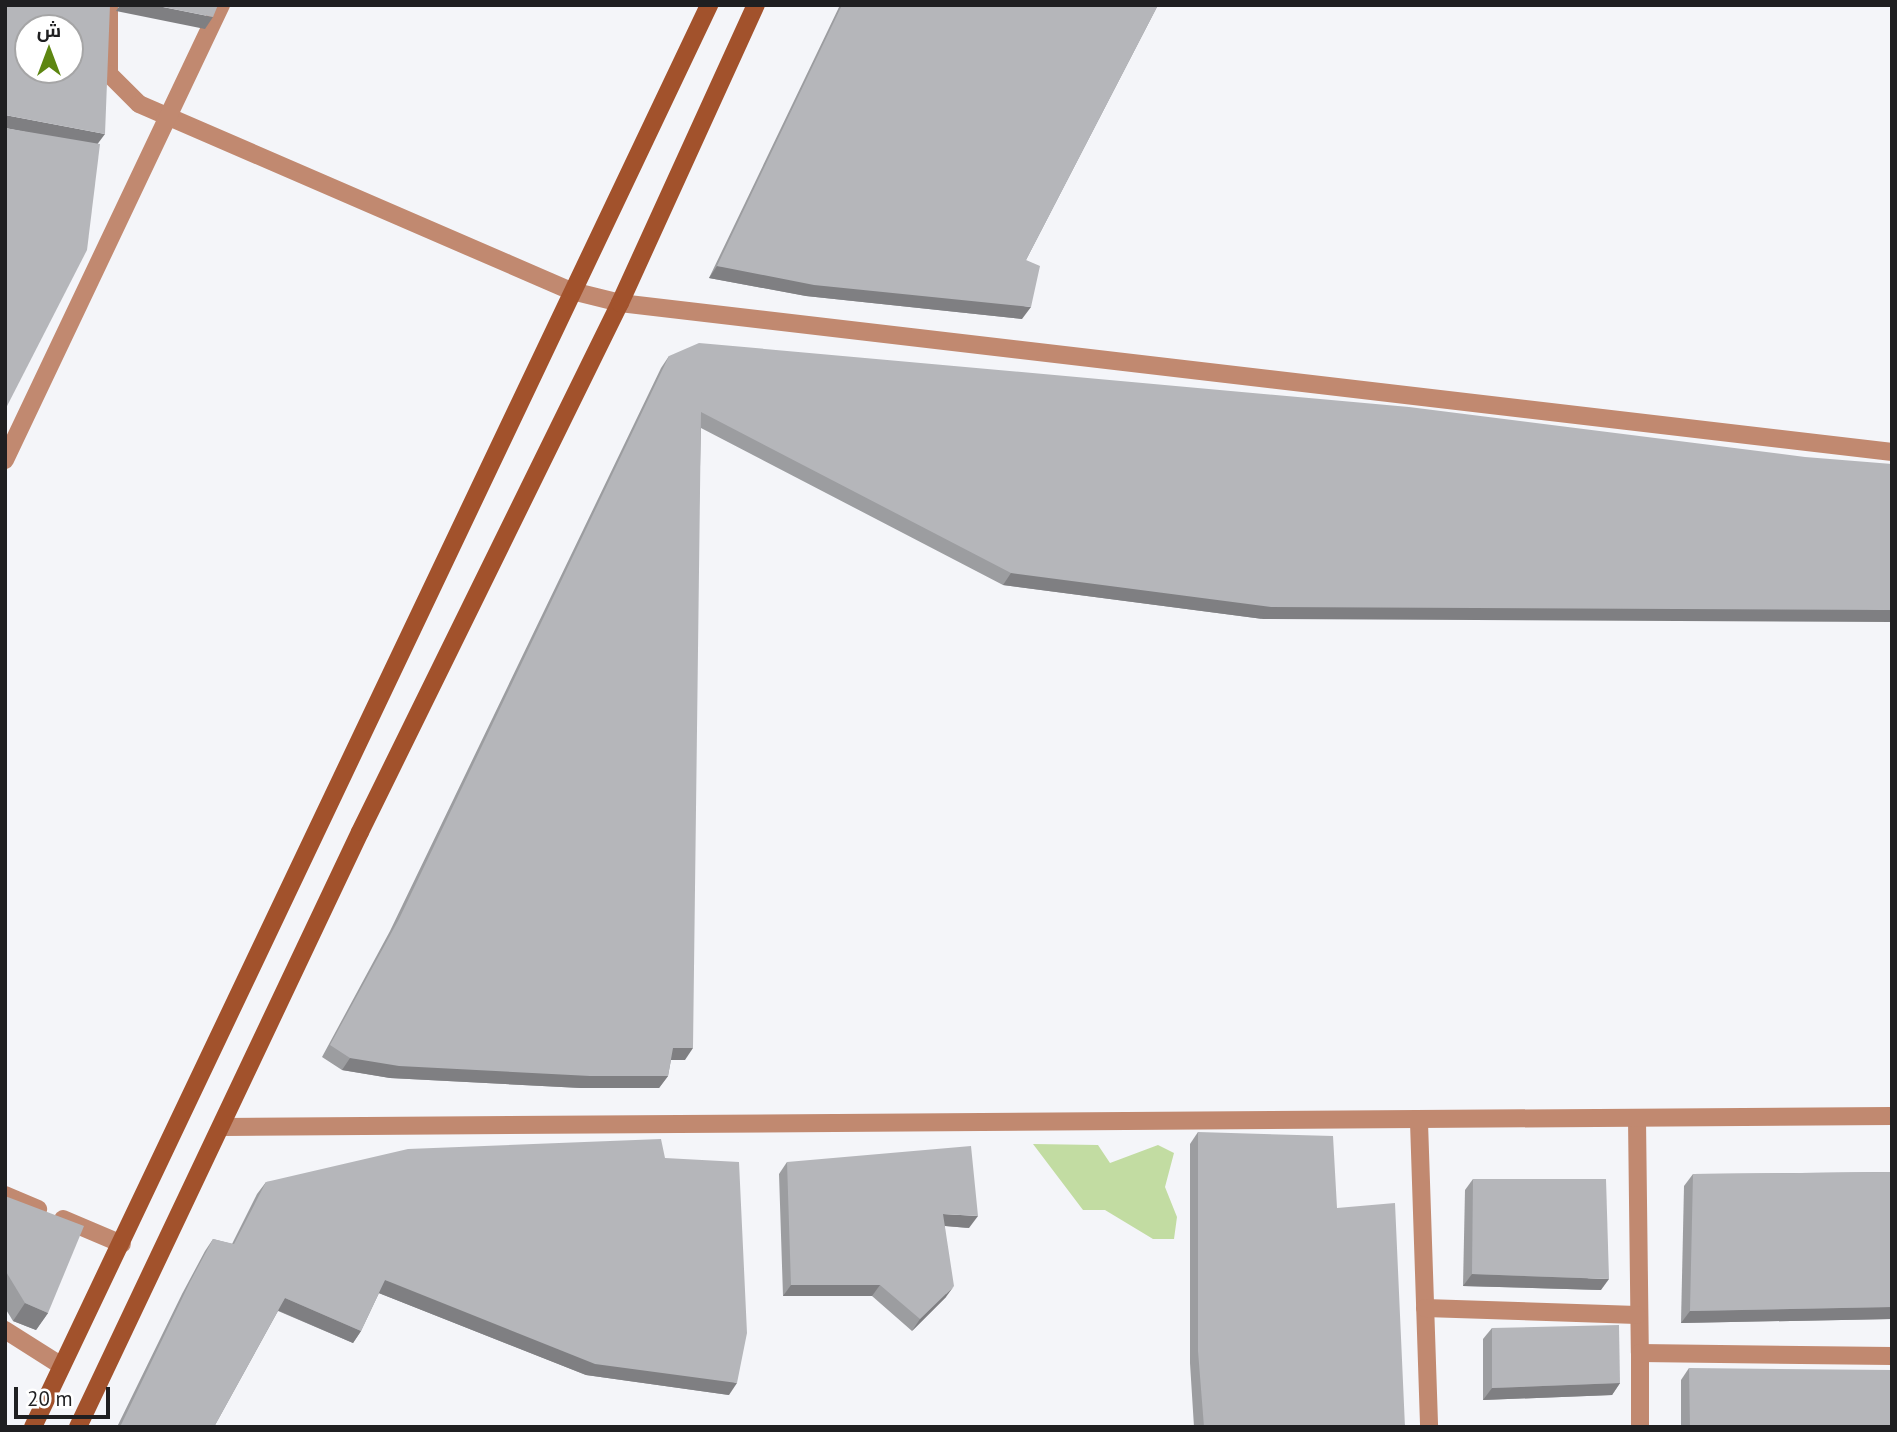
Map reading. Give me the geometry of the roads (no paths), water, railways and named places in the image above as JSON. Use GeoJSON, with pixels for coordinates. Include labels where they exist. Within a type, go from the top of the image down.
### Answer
{"type":"FeatureCollection","features":[{"type":"Feature","properties":{"kind":"main road"},"geometry":{"type":"LineString","coordinates":[[33,1427],[709,5]]}},
{"type":"Feature","properties":{"kind":"main road"},"geometry":{"type":"LineString","coordinates":[[78,1427],[224,1128],[359,832],[620,303],[756,5]]}},
{"type":"Feature","properties":{"kind":"street"},"geometry":{"type":"LineString","coordinates":[[109,5],[109,74],[139,104],[572,291],[620,303],[1892,452]]}},
{"type":"Feature","properties":{"kind":"street"},"geometry":{"type":"LineString","coordinates":[[5,460],[221,5]]}},
{"type":"Feature","properties":{"kind":"street"},"geometry":{"type":"LineString","coordinates":[[224,1128],[1419,1122],[1892,1116]]}},
{"type":"Feature","properties":{"kind":"street"},"geometry":{"type":"LineString","coordinates":[[1637,1119],[1640,1427]]}},
{"type":"Feature","properties":{"kind":"street"},"geometry":{"type":"LineString","coordinates":[[1419,1122],[1429,1427]]}},
{"type":"Feature","properties":{"kind":"street"},"geometry":{"type":"LineString","coordinates":[[5,1195],[122,1244]]}},
{"type":"Feature","properties":{"kind":"street"},"geometry":{"type":"LineString","coordinates":[[1425,1308],[1637,1315]]}},
{"type":"Feature","properties":{"kind":"street"},"geometry":{"type":"LineString","coordinates":[[5,1330],[62,1366]]}},
{"type":"Feature","properties":{"kind":"street"},"geometry":{"type":"LineString","coordinates":[[1640,1353],[1892,1356]]}}]}
